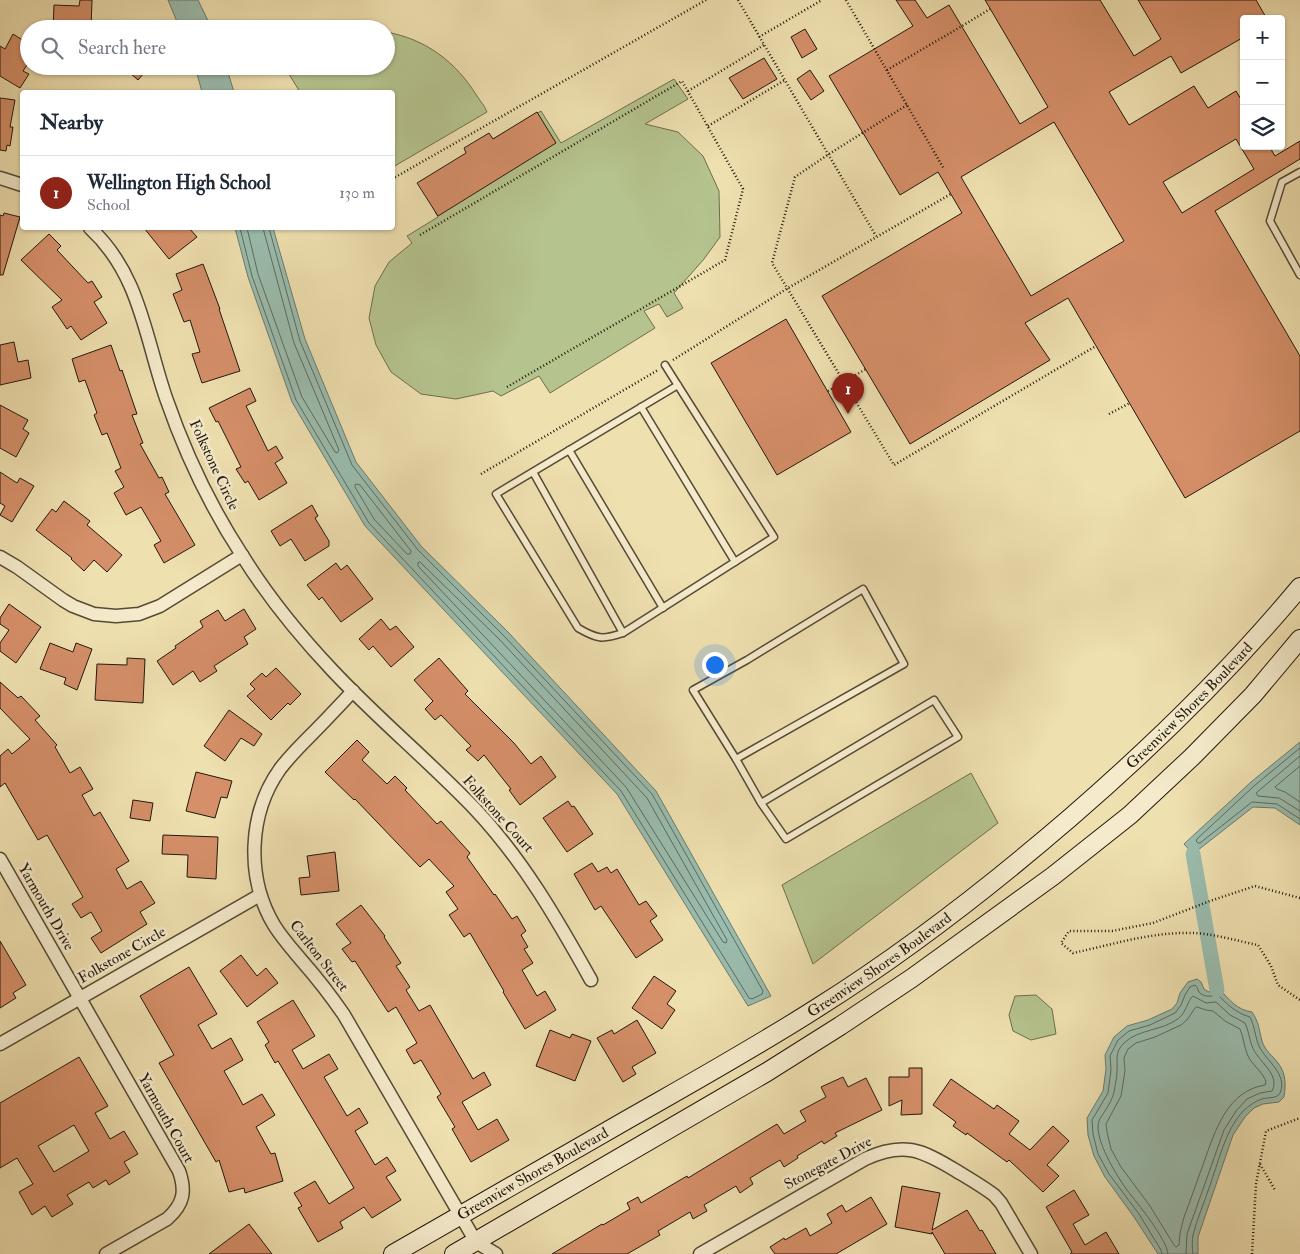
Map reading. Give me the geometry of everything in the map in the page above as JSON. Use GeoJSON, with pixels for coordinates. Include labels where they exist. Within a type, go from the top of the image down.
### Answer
{"type":"FeatureCollection","features":[{"type":"Feature","properties":{"kind":"street"},"geometry":{"type":"LineString","coordinates":[[0,178],[20,183]]}},
{"type":"Feature","properties":{"kind":"street","name":"Folkstone Circle"},"geometry":{"type":"LineString","coordinates":[[92,230],[112,252],[136,296],[166,396],[183,443],[204,488],[242,555],[270,596],[300,635],[353,691]]}},
{"type":"Feature","properties":{"kind":"street"},"geometry":{"type":"LineString","coordinates":[[0,557],[73,606],[94,614],[116,616],[139,614],[160,606],[242,555]]}},
{"type":"Feature","properties":{"kind":"street","name":"Greenview Shores Boulevard"},"geometry":{"type":"LineString","coordinates":[[393,1254],[745,1053],[874,970],[960,908],[1027,855],[1101,792],[1164,733],[1224,672],[1300,587]]}},
{"type":"Feature","properties":{"kind":"street","name":"Greenview Shores Boulevard"},"geometry":{"type":"LineString","coordinates":[[454,1254],[475,1248],[840,1026],[912,978],[1053,876],[1130,815],[1192,757],[1252,695],[1300,639]]}},
{"type":"Feature","properties":{"kind":"street","name":"Carlton Street"},"geometry":{"type":"LineString","coordinates":[[353,691],[294,753],[280,770],[269,789],[260,809],[255,838],[255,874],[264,905],[278,930],[344,1015],[460,1215],[475,1248]]}},
{"type":"Feature","properties":{"kind":"street","name":"Folkstone Court"},"geometry":{"type":"LineString","coordinates":[[353,691],[474,809],[503,841],[529,875],[591,980]]}},
{"type":"Feature","properties":{"kind":"street","name":"Yarmouth Drive"},"geometry":{"type":"LineString","coordinates":[[0,859],[80,998]]}},
{"type":"Feature","properties":{"kind":"street","name":"Folkstone Circle"},"geometry":{"type":"LineString","coordinates":[[0,1044],[260,894]]}},
{"type":"Feature","properties":{"kind":"street","name":"Yarmouth Court"},"geometry":{"type":"LineString","coordinates":[[80,998],[179,1171],[182,1180],[181,1202],[168,1219],[106,1254]]}},
{"type":"Feature","properties":{"kind":"street","name":"Stonegate Drive"},"geometry":{"type":"LineString","coordinates":[[700,1254],[865,1158],[887,1150],[899,1149],[933,1156],[994,1195],[1001,1203],[1030,1254]]}},
{"type":"Feature","properties":{"kind":"street"},"geometry":{"type":"LineString","coordinates":[[475,1248],[496,1254]]}},
{"type":"Feature","properties":{"kind":"lane"},"geometry":{"type":"LineString","coordinates":[[1300,172],[1282,182],[1270,221],[1300,275]]}},
{"type":"Feature","properties":{"kind":"lane"},"geometry":{"type":"LineString","coordinates":[[665,365],[678,385],[774,538],[623,633],[608,638],[591,635],[578,628],[496,494],[678,385]]}},
{"type":"Feature","properties":{"kind":"lane"},"geometry":{"type":"LineString","coordinates":[[642,407],[734,562]]}},
{"type":"Feature","properties":{"kind":"lane"},"geometry":{"type":"LineString","coordinates":[[569,450],[663,608]]}},
{"type":"Feature","properties":{"kind":"lane"},"geometry":{"type":"LineString","coordinates":[[533,472],[623,633]]}},
{"type":"Feature","properties":{"kind":"lane"},"geometry":{"type":"LineString","coordinates":[[736,758],[904,664],[862,589],[747,660],[694,690],[761,803],[786,839],[958,737],[934,700],[761,803]]}},
{"type":"Feature","properties":{"kind":"path"},"geometry":{"type":"LineString","coordinates":[[395,177],[706,0]]}},
{"type":"Feature","properties":{"kind":"path"},"geometry":{"type":"LineString","coordinates":[[738,0],[877,236]]}},
{"type":"Feature","properties":{"kind":"path"},"geometry":{"type":"LineString","coordinates":[[759,37],[822,0]]}},
{"type":"Feature","properties":{"kind":"path"},"geometry":{"type":"LineString","coordinates":[[846,0],[944,169]]}},
{"type":"Feature","properties":{"kind":"path"},"geometry":{"type":"LineString","coordinates":[[887,70],[990,9]]}},
{"type":"Feature","properties":{"kind":"path"},"geometry":{"type":"LineString","coordinates":[[688,91],[764,45]]}},
{"type":"Feature","properties":{"kind":"path"},"geometry":{"type":"LineString","coordinates":[[708,126],[785,80]]}},
{"type":"Feature","properties":{"kind":"path"},"geometry":{"type":"LineString","coordinates":[[420,235],[682,81],[688,91],[742,189],[725,260],[507,387]]}},
{"type":"Feature","properties":{"kind":"path"},"geometry":{"type":"LineString","coordinates":[[907,105],[795,177],[772,263],[894,465],[1096,346]]}},
{"type":"Feature","properties":{"kind":"path"},"geometry":{"type":"LineString","coordinates":[[481,474],[665,365],[788,288],[951,194]]}},
{"type":"Feature","properties":{"kind":"path"},"geometry":{"type":"LineString","coordinates":[[828,392],[866,370]]}},
{"type":"Feature","properties":{"kind":"path"},"geometry":{"type":"LineString","coordinates":[[1109,414],[1130,403]]}},
{"type":"Feature","properties":{"kind":"path"},"geometry":{"type":"LineString","coordinates":[[1300,898],[1255,886],[1153,923],[1112,931],[1069,931],[1061,943],[1073,953],[1156,935],[1191,933],[1258,945],[1271,966],[1278,985],[1300,1000]]}},
{"type":"Feature","properties":{"kind":"path"},"geometry":{"type":"LineString","coordinates":[[1252,1254],[1256,1184],[1266,1130],[1300,1118]]}},
{"type":"Feature","properties":{"kind":"path"},"geometry":{"type":"LineString","coordinates":[[1260,1164],[1275,1190]]}},
{"type":"Feature","properties":{"kind":"green space"},"geometry":{"type":"Polygon","coordinates":[[[395,34],[427,46],[450,63],[469,84],[487,112],[395,166],[395,90],[299,90],[290,75],[395,75],[395,34]]]}},
{"type":"Feature","properties":{"kind":"green space"},"geometry":{"type":"Polygon","coordinates":[[[674,79],[688,99],[645,124],[678,132],[703,156],[719,191],[720,237],[704,259],[674,293],[683,308],[667,317],[659,304],[644,311],[655,328],[550,393],[539,376],[501,396],[493,391],[456,399],[421,394],[391,372],[376,345],[369,318],[375,286],[389,262],[412,243],[407,236],[438,217],[419,182],[541,111],[561,143],[674,79]]]}},
{"type":"Feature","properties":{"kind":"green space"},"geometry":{"type":"Polygon","coordinates":[[[971,773],[998,823],[813,964],[782,885],[971,773]]]}},
{"type":"Feature","properties":{"kind":"green space"},"geometry":{"type":"Polygon","coordinates":[[[1036,995],[1052,1009],[1056,1034],[1031,1040],[1013,1031],[1009,1015],[1015,996],[1036,995]]]}},
{"type":"Feature","properties":{"kind":"water"},"geometry":{"type":"Polygon","coordinates":[[[168,0],[198,0],[208,20],[176,20],[168,0]]]}},
{"type":"Feature","properties":{"kind":"water"},"geometry":{"type":"Polygon","coordinates":[[[197,75],[229,75],[233,90],[201,90],[197,75]]]}},
{"type":"Feature","properties":{"kind":"water"},"geometry":{"type":"Polygon","coordinates":[[[236,230],[274,230],[305,339],[356,462],[421,546],[508,632],[656,791],[771,996],[748,1006],[617,794],[365,526],[292,402],[248,277],[236,230]]]}},
{"type":"Feature","properties":{"kind":"water"},"geometry":{"type":"Polygon","coordinates":[[[1300,742],[1300,825],[1275,808],[1253,807],[1193,854],[1184,844],[1251,782],[1300,742]]]}},
{"type":"Feature","properties":{"kind":"water"},"geometry":{"type":"Polygon","coordinates":[[[1197,979],[1201,982],[1204,989],[1209,992],[1219,988],[1237,1006],[1252,1012],[1263,1045],[1283,1071],[1285,1093],[1279,1102],[1263,1104],[1254,1108],[1245,1117],[1233,1135],[1198,1237],[1198,1254],[1158,1254],[1105,1177],[1094,1156],[1088,1135],[1087,1118],[1103,1091],[1106,1069],[1105,1055],[1114,1037],[1127,1026],[1148,1020],[1172,1009],[1188,982],[1197,979]]]}},
{"type":"Feature","properties":{"kind":"building"},"geometry":{"type":"Polygon","coordinates":[[[80,0],[92,0],[91,20],[53,20],[54,5],[79,6],[80,0]]]}},
{"type":"Feature","properties":{"kind":"building"},"geometry":{"type":"Polygon","coordinates":[[[896,0],[915,0],[927,18],[949,5],[1020,124],[1048,107],[985,0],[1100,0],[1134,56],[1161,39],[1138,0],[1256,0],[1265,15],[1240,15],[1240,39],[1181,73],[1171,56],[1109,92],[1129,125],[1194,86],[1208,108],[1236,91],[1240,98],[1240,146],[1236,139],[1163,182],[1182,213],[1254,169],[1243,150],[1271,150],[1275,156],[1300,141],[1300,159],[1215,211],[1300,356],[1300,431],[1185,498],[1068,298],[1025,323],[1050,360],[910,444],[822,296],[962,213],[938,172],[900,195],[829,76],[913,26],[896,0]],[[1054,122],[961,177],[1031,296],[1124,241],[1054,122]]]}},
{"type":"Feature","properties":{"kind":"building"},"geometry":{"type":"Polygon","coordinates":[[[805,29],[817,49],[802,58],[791,37],[805,29]]]}},
{"type":"Feature","properties":{"kind":"building"},"geometry":{"type":"Polygon","coordinates":[[[13,34],[20,38],[20,75],[28,75],[20,88],[0,76],[0,46],[5,49],[13,34]]]}},
{"type":"Feature","properties":{"kind":"building"},"geometry":{"type":"Polygon","coordinates":[[[764,58],[777,79],[743,99],[729,78],[764,58]]]}},
{"type":"Feature","properties":{"kind":"building"},"geometry":{"type":"Polygon","coordinates":[[[810,70],[824,91],[811,100],[797,79],[810,70]]]}},
{"type":"Feature","properties":{"kind":"building"},"geometry":{"type":"Polygon","coordinates":[[[132,75],[142,75],[138,80],[132,75]]]}},
{"type":"Feature","properties":{"kind":"building"},"geometry":{"type":"Polygon","coordinates":[[[0,98],[15,100],[10,127],[13,127],[10,146],[7,145],[6,151],[0,150],[0,98]]]}},
{"type":"Feature","properties":{"kind":"building"},"geometry":{"type":"Polygon","coordinates":[[[537,112],[556,143],[438,216],[417,183],[466,153],[464,148],[489,133],[493,139],[537,112]]]}},
{"type":"Feature","properties":{"kind":"building"},"geometry":{"type":"Polygon","coordinates":[[[4,213],[20,217],[3,275],[0,275],[0,215],[3,216],[4,213]]]}},
{"type":"Feature","properties":{"kind":"building"},"geometry":{"type":"Polygon","coordinates":[[[146,230],[191,230],[197,237],[169,259],[146,230]]]}},
{"type":"Feature","properties":{"kind":"building"},"geometry":{"type":"Polygon","coordinates":[[[49,234],[61,246],[57,250],[88,283],[92,281],[102,297],[94,302],[107,323],[81,340],[71,326],[67,329],[52,307],[62,300],[21,260],[49,234]]]}},
{"type":"Feature","properties":{"kind":"building"},"geometry":{"type":"Polygon","coordinates":[[[203,264],[240,371],[202,383],[192,354],[200,352],[190,320],[184,322],[173,294],[182,290],[176,274],[203,264]]]}},
{"type":"Feature","properties":{"kind":"building"},"geometry":{"type":"Polygon","coordinates":[[[786,319],[851,432],[777,475],[711,363],[786,319]]]}},
{"type":"Feature","properties":{"kind":"building"},"geometry":{"type":"Polygon","coordinates":[[[14,342],[18,362],[28,360],[31,378],[0,385],[0,345],[14,342]]]}},
{"type":"Feature","properties":{"kind":"building"},"geometry":{"type":"Polygon","coordinates":[[[111,345],[137,414],[132,415],[143,443],[140,444],[159,478],[162,477],[169,492],[165,494],[195,545],[164,563],[154,545],[161,541],[141,507],[126,515],[114,493],[124,487],[115,471],[121,468],[107,433],[102,435],[94,415],[97,413],[85,380],[79,382],[72,359],[111,345]]]}},
{"type":"Feature","properties":{"kind":"building"},"geometry":{"type":"Polygon","coordinates":[[[250,388],[256,401],[246,406],[268,451],[276,446],[283,458],[275,463],[287,483],[259,500],[248,481],[245,483],[236,469],[241,467],[218,421],[216,422],[209,408],[250,388]]]}},
{"type":"Feature","properties":{"kind":"building"},"geometry":{"type":"Polygon","coordinates":[[[0,405],[28,420],[23,429],[29,433],[16,457],[0,448],[0,405]]]}},
{"type":"Feature","properties":{"kind":"building"},"geometry":{"type":"Polygon","coordinates":[[[0,472],[17,483],[20,478],[34,486],[12,522],[0,515],[5,506],[0,503],[0,472]]]}},
{"type":"Feature","properties":{"kind":"building"},"geometry":{"type":"Polygon","coordinates":[[[64,501],[90,521],[87,525],[122,555],[107,572],[94,560],[84,571],[72,558],[36,530],[52,509],[56,512],[64,501]]]}},
{"type":"Feature","properties":{"kind":"building"},"geometry":{"type":"Polygon","coordinates":[[[312,505],[318,516],[315,518],[329,541],[329,546],[305,561],[291,539],[280,546],[271,531],[312,505]]]}},
{"type":"Feature","properties":{"kind":"building"},"geometry":{"type":"Polygon","coordinates":[[[336,563],[341,570],[347,565],[373,599],[341,622],[322,597],[319,600],[307,585],[336,563]]]}},
{"type":"Feature","properties":{"kind":"building"},"geometry":{"type":"Polygon","coordinates":[[[9,604],[41,627],[16,663],[0,651],[0,643],[9,630],[0,624],[0,618],[9,604]]]}},
{"type":"Feature","properties":{"kind":"building"},"geometry":{"type":"Polygon","coordinates":[[[244,609],[256,629],[244,637],[248,644],[214,666],[217,671],[200,682],[193,671],[173,685],[157,661],[203,627],[200,621],[218,610],[225,621],[244,609]]]}},
{"type":"Feature","properties":{"kind":"building"},"geometry":{"type":"Polygon","coordinates":[[[381,619],[390,630],[396,626],[414,647],[391,667],[373,646],[369,650],[359,639],[381,619]]]}},
{"type":"Feature","properties":{"kind":"building"},"geometry":{"type":"Polygon","coordinates":[[[50,643],[73,652],[76,643],[92,649],[77,690],[64,684],[66,678],[40,669],[50,643]]]}},
{"type":"Feature","properties":{"kind":"building"},"geometry":{"type":"Polygon","coordinates":[[[127,658],[145,659],[143,703],[95,700],[97,664],[127,665],[127,658]]]}},
{"type":"Feature","properties":{"kind":"building"},"geometry":{"type":"Polygon","coordinates":[[[439,658],[468,691],[465,694],[514,743],[531,764],[541,756],[556,777],[520,805],[509,790],[511,789],[484,755],[478,761],[466,750],[471,746],[441,715],[435,720],[425,709],[433,701],[414,680],[439,658]]]}},
{"type":"Feature","properties":{"kind":"building"},"geometry":{"type":"Polygon","coordinates":[[[276,668],[301,694],[290,705],[288,703],[271,720],[247,696],[255,689],[250,684],[262,673],[266,677],[276,668]]]}},
{"type":"Feature","properties":{"kind":"building"},"geometry":{"type":"Polygon","coordinates":[[[0,682],[18,698],[21,696],[40,716],[35,720],[57,745],[55,747],[70,773],[80,767],[93,789],[82,795],[94,816],[100,812],[129,861],[116,869],[127,889],[141,881],[155,903],[140,912],[147,924],[101,953],[91,938],[102,931],[91,912],[81,918],[72,904],[83,897],[47,835],[38,840],[5,783],[0,787],[0,756],[8,749],[12,754],[30,739],[0,708],[0,682]]]}},
{"type":"Feature","properties":{"kind":"building"},"geometry":{"type":"Polygon","coordinates":[[[229,710],[262,734],[254,746],[241,738],[225,761],[204,746],[229,710]]]}},
{"type":"Feature","properties":{"kind":"building"},"geometry":{"type":"Polygon","coordinates":[[[357,740],[369,752],[362,760],[387,784],[395,776],[407,788],[405,790],[437,824],[441,821],[470,853],[467,857],[512,919],[517,916],[526,931],[521,935],[528,947],[524,949],[533,963],[522,970],[537,996],[545,991],[556,1010],[525,1029],[470,933],[464,937],[449,915],[458,909],[446,892],[454,886],[429,859],[420,867],[355,799],[325,772],[357,740]]]}},
{"type":"Feature","properties":{"kind":"building"},"geometry":{"type":"Polygon","coordinates":[[[196,772],[232,781],[227,798],[221,797],[215,818],[186,811],[196,772]]]}},
{"type":"Feature","properties":{"kind":"building"},"geometry":{"type":"Polygon","coordinates":[[[133,800],[153,803],[150,821],[130,818],[133,800]]]}},
{"type":"Feature","properties":{"kind":"building"},"geometry":{"type":"Polygon","coordinates":[[[568,801],[572,807],[574,806],[593,834],[567,852],[543,818],[568,801]]]}},
{"type":"Feature","properties":{"kind":"building"},"geometry":{"type":"Polygon","coordinates":[[[163,835],[218,837],[216,879],[187,877],[188,855],[162,854],[163,835]]]}},
{"type":"Feature","properties":{"kind":"building"},"geometry":{"type":"Polygon","coordinates":[[[335,852],[339,891],[301,895],[299,878],[310,877],[307,856],[335,852]]]}},
{"type":"Feature","properties":{"kind":"building"},"geometry":{"type":"Polygon","coordinates":[[[592,863],[598,872],[607,867],[611,873],[617,869],[639,905],[646,901],[657,916],[650,921],[663,940],[636,958],[601,906],[595,910],[574,874],[592,863]]]}},
{"type":"Feature","properties":{"kind":"building"},"geometry":{"type":"Polygon","coordinates":[[[361,905],[385,936],[401,963],[396,966],[410,987],[406,990],[419,1011],[430,1005],[473,1079],[484,1072],[491,1085],[462,1102],[478,1130],[497,1119],[509,1140],[471,1162],[452,1129],[455,1127],[437,1097],[441,1094],[421,1060],[414,1064],[406,1050],[417,1043],[396,1007],[388,1012],[355,961],[352,962],[342,949],[351,943],[336,924],[361,905]]]}},
{"type":"Feature","properties":{"kind":"building"},"geometry":{"type":"Polygon","coordinates":[[[0,941],[26,985],[13,993],[16,998],[0,1008],[0,941]]]}},
{"type":"Feature","properties":{"kind":"building"},"geometry":{"type":"Polygon","coordinates":[[[241,955],[257,976],[266,968],[278,983],[247,1007],[220,971],[241,955]]]}},
{"type":"Feature","properties":{"kind":"building"},"geometry":{"type":"Polygon","coordinates":[[[189,967],[217,1014],[198,1025],[212,1049],[231,1038],[243,1060],[224,1071],[243,1105],[262,1094],[275,1115],[256,1127],[271,1154],[275,1153],[283,1181],[245,1193],[244,1188],[229,1192],[219,1160],[216,1162],[159,1063],[174,1055],[140,996],[189,967]]]}},
{"type":"Feature","properties":{"kind":"building"},"geometry":{"type":"Polygon","coordinates":[[[654,976],[676,991],[667,1004],[675,1010],[662,1029],[632,1008],[654,976]]]}},
{"type":"Feature","properties":{"kind":"building"},"geometry":{"type":"Polygon","coordinates":[[[293,1000],[315,1036],[292,1050],[303,1069],[329,1054],[338,1069],[324,1077],[347,1116],[359,1108],[368,1123],[355,1131],[375,1165],[387,1157],[396,1171],[386,1177],[401,1200],[372,1218],[364,1207],[340,1222],[343,1228],[318,1242],[298,1208],[302,1206],[294,1193],[315,1181],[329,1204],[354,1188],[278,1061],[275,1063],[265,1045],[269,1042],[257,1022],[293,1000]]]}},
{"type":"Feature","properties":{"kind":"building"},"geometry":{"type":"Polygon","coordinates":[[[637,1020],[656,1053],[632,1067],[636,1074],[623,1082],[597,1038],[612,1030],[614,1034],[637,1020]]]}},
{"type":"Feature","properties":{"kind":"building"},"geometry":{"type":"Polygon","coordinates":[[[550,1030],[570,1038],[572,1034],[591,1041],[575,1081],[536,1066],[550,1030]]]}},
{"type":"Feature","properties":{"kind":"building"},"geometry":{"type":"Polygon","coordinates":[[[79,1057],[108,1106],[95,1113],[110,1139],[124,1131],[138,1154],[124,1162],[130,1172],[109,1185],[106,1180],[93,1188],[89,1182],[67,1195],[73,1204],[52,1217],[45,1206],[32,1215],[19,1192],[33,1184],[17,1158],[0,1168],[0,1103],[79,1057]],[[74,1125],[38,1146],[54,1172],[89,1151],[74,1125]]]}},
{"type":"Feature","properties":{"kind":"building"},"geometry":{"type":"Polygon","coordinates":[[[909,1068],[922,1068],[922,1114],[901,1115],[902,1100],[889,1106],[889,1077],[909,1077],[909,1068]]]}},
{"type":"Feature","properties":{"kind":"building"},"geometry":{"type":"Polygon","coordinates":[[[843,1077],[848,1087],[866,1078],[882,1110],[835,1133],[837,1136],[824,1144],[822,1141],[797,1156],[798,1158],[784,1167],[780,1160],[750,1178],[753,1184],[740,1193],[736,1186],[704,1205],[707,1211],[693,1219],[690,1212],[658,1231],[660,1235],[627,1254],[552,1254],[630,1209],[627,1203],[638,1197],[641,1203],[687,1176],[688,1178],[777,1124],[784,1134],[806,1121],[800,1111],[826,1097],[821,1087],[843,1077]]]}},
{"type":"Feature","properties":{"kind":"building"},"geometry":{"type":"Polygon","coordinates":[[[951,1079],[994,1109],[997,1105],[1019,1121],[1009,1134],[1030,1150],[1053,1126],[1069,1141],[1047,1165],[1059,1176],[1043,1192],[1009,1160],[1007,1162],[967,1133],[966,1135],[953,1126],[956,1122],[933,1105],[951,1079]]]}},
{"type":"Feature","properties":{"kind":"building"},"geometry":{"type":"Polygon","coordinates":[[[902,1186],[940,1193],[932,1230],[967,1210],[980,1231],[982,1230],[996,1254],[945,1254],[932,1232],[932,1234],[895,1227],[902,1186]]]}},
{"type":"Feature","properties":{"kind":"building"},"geometry":{"type":"Polygon","coordinates":[[[1074,1190],[1089,1215],[1073,1224],[1085,1245],[1106,1232],[1119,1254],[1070,1254],[1072,1252],[1046,1207],[1074,1190]]]}},
{"type":"Feature","properties":{"kind":"building"},"geometry":{"type":"Polygon","coordinates":[[[871,1197],[887,1224],[836,1254],[775,1254],[770,1247],[806,1228],[810,1236],[832,1223],[827,1214],[842,1205],[846,1212],[871,1197]]]}},
{"type":"Feature","properties":{"kind":"building"},"geometry":{"type":"Polygon","coordinates":[[[249,1224],[272,1254],[209,1254],[249,1224]]]}},
{"type":"Feature","properties":{"kind":"waterway"},"geometry":{"type":"LineString","coordinates":[[1193,854],[1217,990]]}},
{"type":"Feature","properties":{"kind":"place","name":"Wellington High School"},"geometry":{"type":"Point","coordinates":[848,414]}}]}
